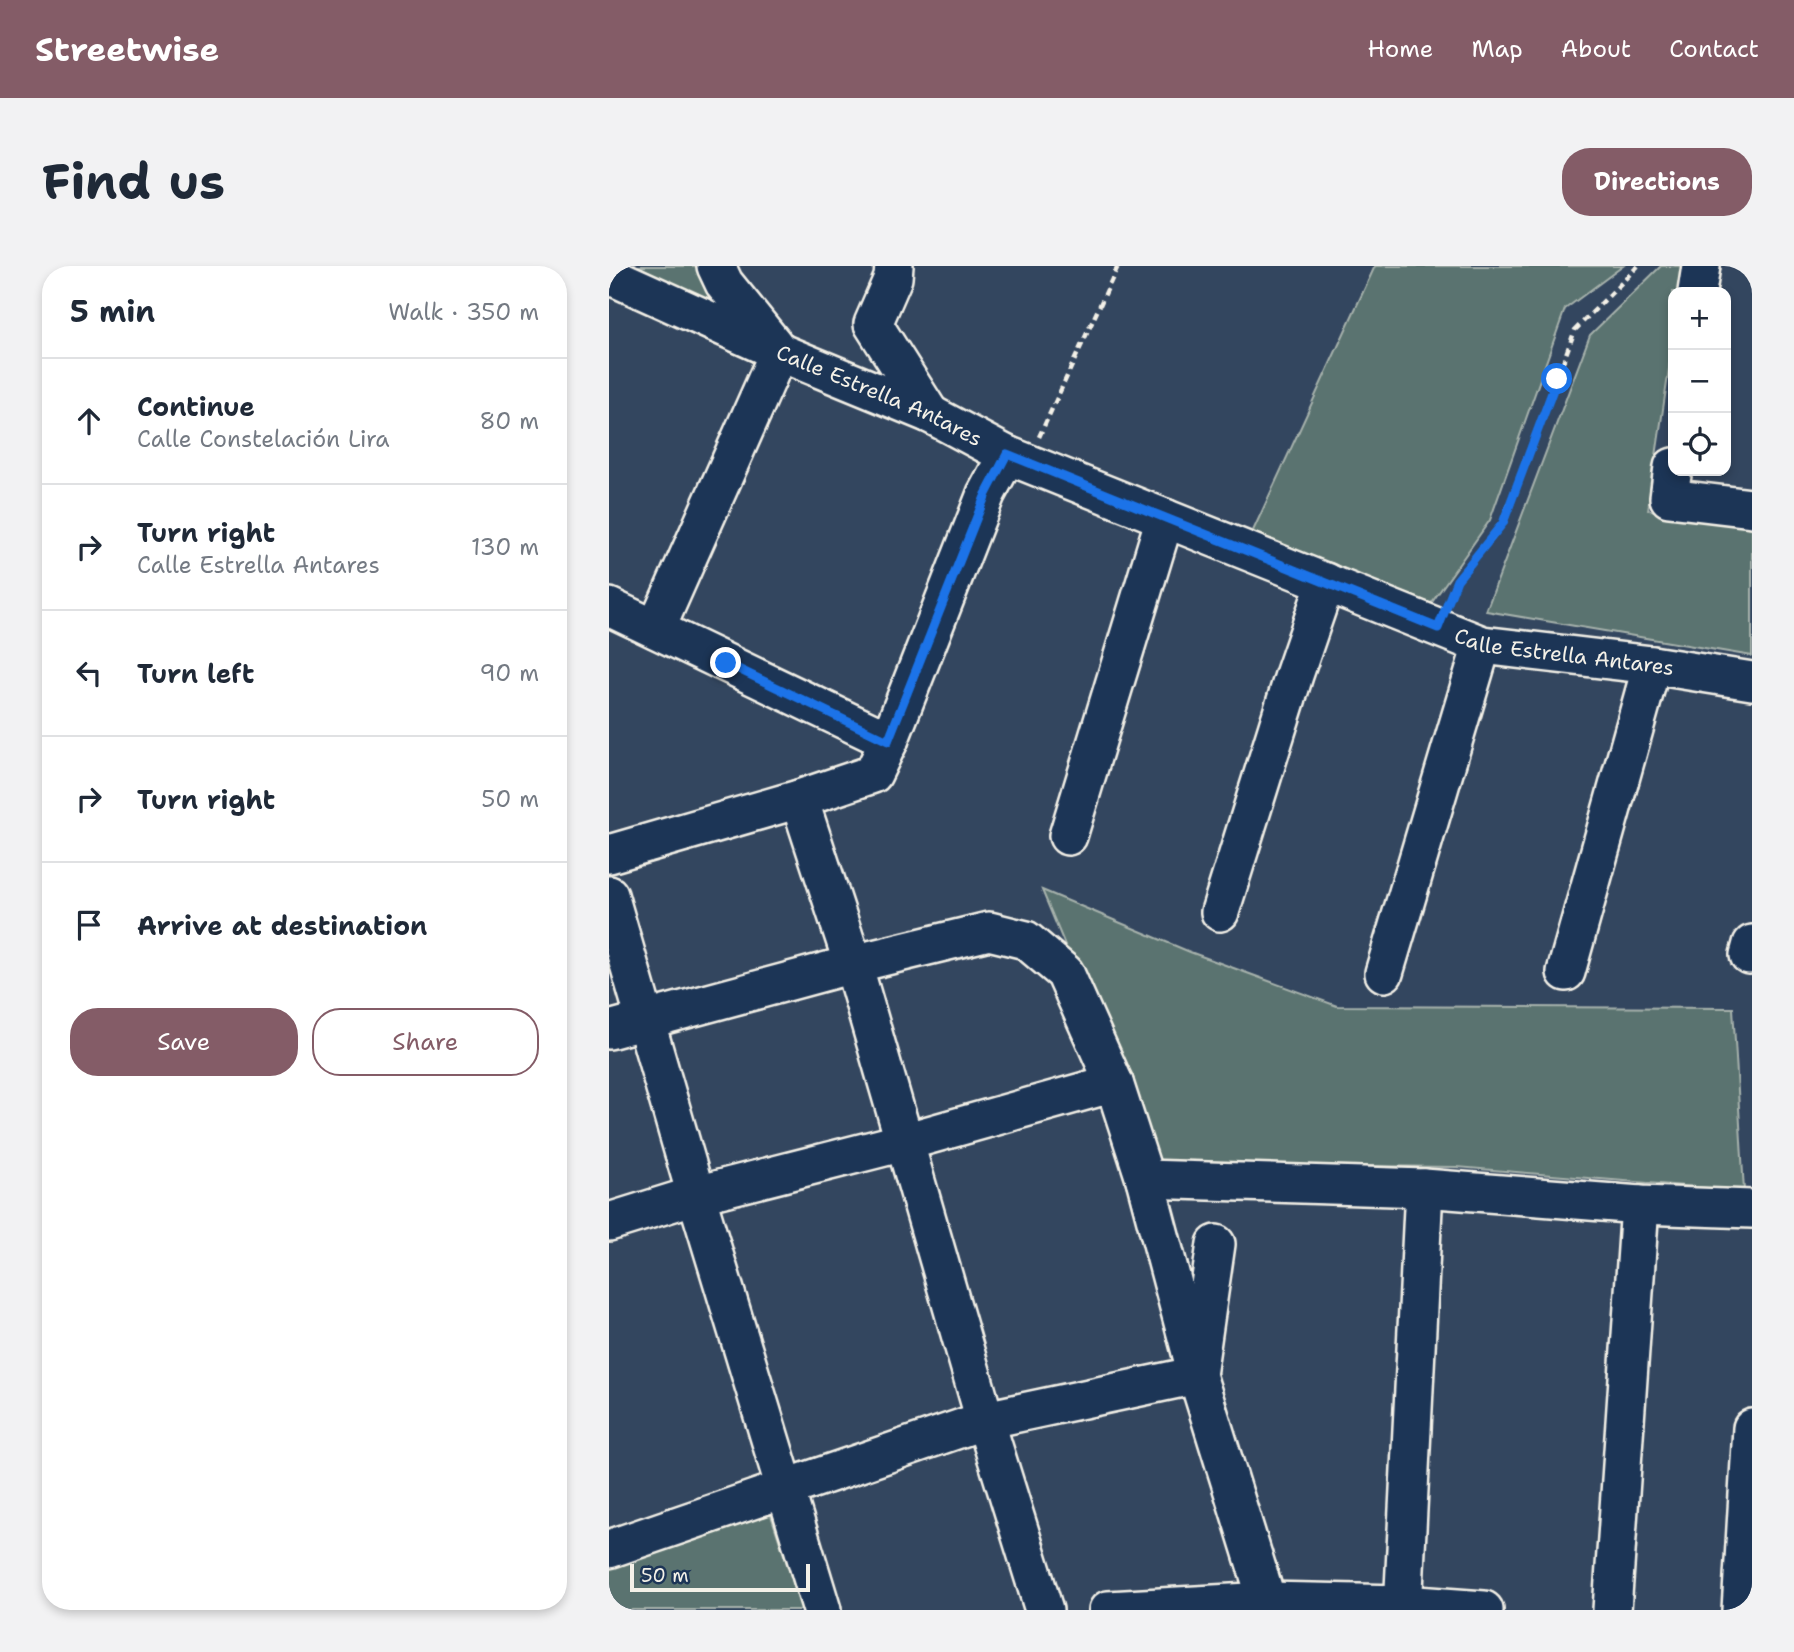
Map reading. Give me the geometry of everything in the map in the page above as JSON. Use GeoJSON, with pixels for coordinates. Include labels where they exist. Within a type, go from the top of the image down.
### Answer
{"type":"FeatureCollection","features":[{"type":"Feature","properties":{"kind":"street"},"geometry":{"type":"LineString","coordinates":[[656,629],[779,352],[724,283],[716,266]]}},
{"type":"Feature","properties":{"kind":"street"},"geometry":{"type":"LineString","coordinates":[[894,266],[893,278],[873,324],[930,414]]}},
{"type":"Feature","properties":{"kind":"street"},"geometry":{"type":"LineString","coordinates":[[1698,287],[1701,266]]}},
{"type":"Feature","properties":{"kind":"street","name":"Calle Estrella Antares"},"geometry":{"type":"LineString","coordinates":[[609,275],[779,352],[930,414],[1018,459],[1482,645],[1653,665],[1752,681]]}},
{"type":"Feature","properties":{"kind":"street"},"geometry":{"type":"LineString","coordinates":[[611,853],[799,799],[873,774],[986,494],[1018,459]]}},
{"type":"Feature","properties":{"kind":"street"},"geometry":{"type":"LineString","coordinates":[[1672,476],[1669,498],[1752,508]]}},
{"type":"Feature","properties":{"kind":"street"},"geometry":{"type":"LineString","coordinates":[[1067,836],[1165,518]]}},
{"type":"Feature","properties":{"kind":"street"},"geometry":{"type":"LineString","coordinates":[[1220,912],[1293,675],[1326,582]]}},
{"type":"Feature","properties":{"kind":"street"},"geometry":{"type":"LineString","coordinates":[[609,607],[888,741]]}},
{"type":"Feature","properties":{"kind":"street"},"geometry":{"type":"LineString","coordinates":[[1384,973],[1482,645]]}},
{"type":"Feature","properties":{"kind":"street"},"geometry":{"type":"LineString","coordinates":[[1566,972],[1653,665]]}},
{"type":"Feature","properties":{"kind":"street"},"geometry":{"type":"LineString","coordinates":[[799,799],[853,964],[985,1420],[1044,1610]]}},
{"type":"Feature","properties":{"kind":"street"},"geometry":{"type":"LineString","coordinates":[[609,895],[696,1195],[822,1610]]}},
{"type":"Feature","properties":{"kind":"street"},"geometry":{"type":"LineString","coordinates":[[609,1030],[853,964],[989,931],[1026,940],[1065,973],[1114,1083],[1145,1179],[1197,1375],[1267,1601]]}},
{"type":"Feature","properties":{"kind":"street"},"geometry":{"type":"LineString","coordinates":[[609,1222],[696,1195],[904,1142],[1114,1083]]}},
{"type":"Feature","properties":{"kind":"street"},"geometry":{"type":"LineString","coordinates":[[1145,1179],[1424,1188],[1640,1205],[1752,1209]]}},
{"type":"Feature","properties":{"kind":"street"},"geometry":{"type":"LineString","coordinates":[[1403,1607],[1424,1188]]}},
{"type":"Feature","properties":{"kind":"street"},"geometry":{"type":"LineString","coordinates":[[1612,1610],[1640,1205]]}},
{"type":"Feature","properties":{"kind":"street"},"geometry":{"type":"LineString","coordinates":[[1197,1375],[1216,1244]]}},
{"type":"Feature","properties":{"kind":"street"},"geometry":{"type":"LineString","coordinates":[[609,1549],[985,1420],[1197,1375]]}},
{"type":"Feature","properties":{"kind":"street"},"geometry":{"type":"LineString","coordinates":[[1741,1610],[1752,1428]]}},
{"type":"Feature","properties":{"kind":"street"},"geometry":{"type":"LineString","coordinates":[[1108,1610],[1267,1601],[1484,1610]]}},
{"type":"Feature","properties":{"kind":"path"},"geometry":{"type":"LineString","coordinates":[[1018,459],[1118,266]]}},
{"type":"Feature","properties":{"kind":"path"},"geometry":{"type":"LineString","coordinates":[[1438,628],[1457,580],[1503,523],[1575,330],[1639,266]]}},
{"type":"Feature","properties":{"kind":"green space"},"geometry":{"type":"Polygon","coordinates":[[[638,266],[706,266],[723,311],[638,266]]]}},
{"type":"Feature","properties":{"kind":"green space"},"geometry":{"type":"Polygon","coordinates":[[[1375,266],[1623,266],[1565,309],[1490,520],[1430,605],[1252,533],[1375,266]]]}},
{"type":"Feature","properties":{"kind":"green space"},"geometry":{"type":"Polygon","coordinates":[[[1661,266],[1685,266],[1682,287],[1668,287],[1668,376],[1648,510],[1752,524],[1752,656],[1486,611],[1590,335],[1661,266]]]}},
{"type":"Feature","properties":{"kind":"green space"},"geometry":{"type":"Polygon","coordinates":[[[1042,890],[1190,952],[1337,1006],[1733,1008],[1744,1191],[1457,1167],[1156,1164],[1042,890]]]}},
{"type":"Feature","properties":{"kind":"green space"},"geometry":{"type":"Polygon","coordinates":[[[768,1506],[802,1610],[609,1610],[609,1561],[768,1506]]]}},
{"type":"Feature","properties":{"kind":"route"},"geometry":{"type":"LineString","coordinates":[[726,663],[888,741],[986,494],[1007,454],[1438,628],[1457,580],[1503,523],[1557,379]]}}]}
